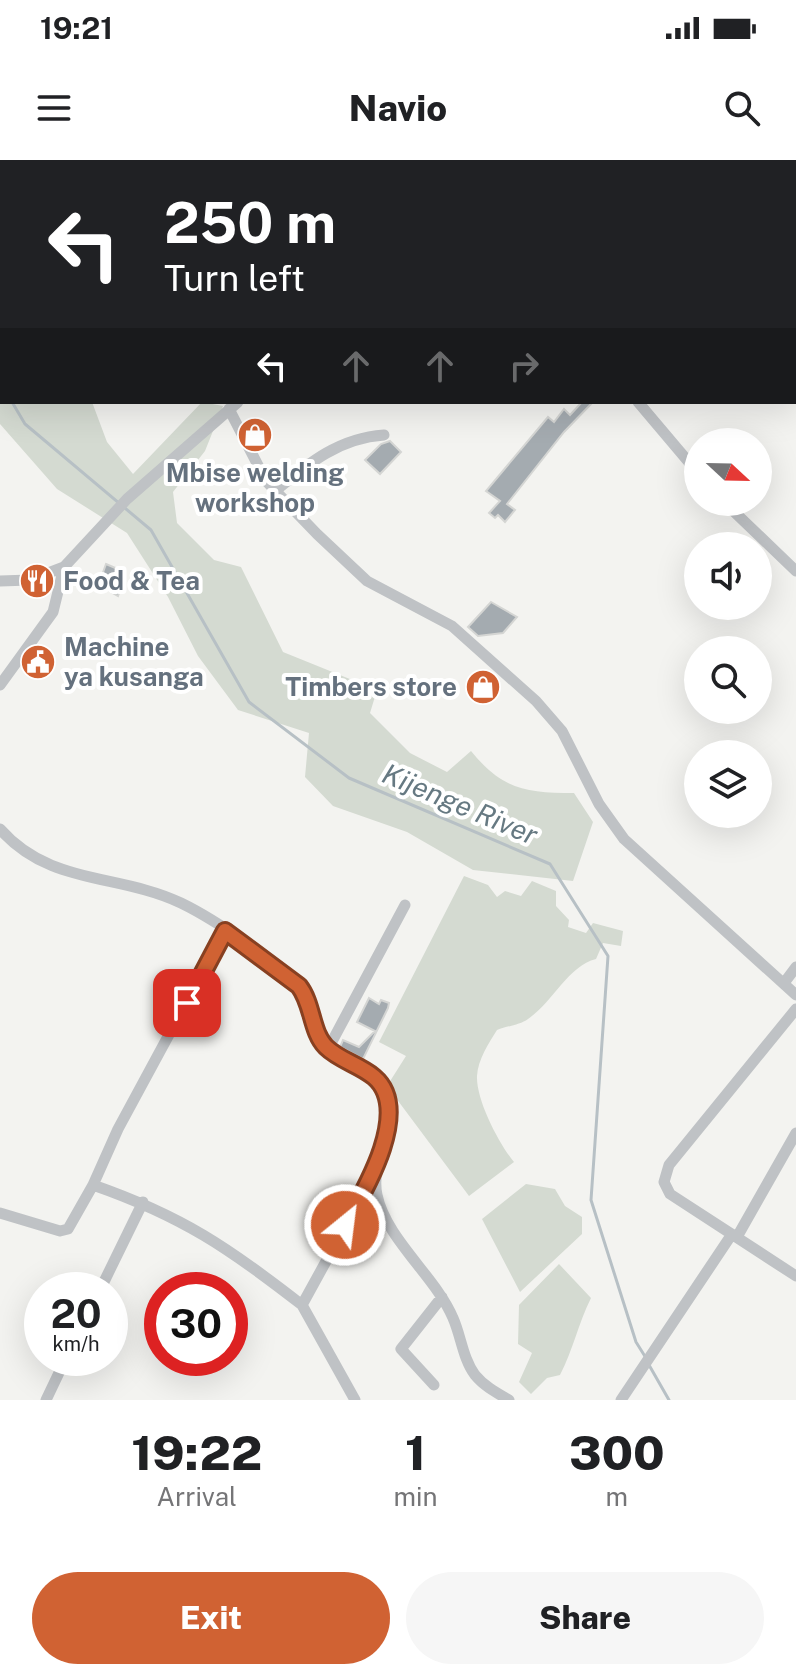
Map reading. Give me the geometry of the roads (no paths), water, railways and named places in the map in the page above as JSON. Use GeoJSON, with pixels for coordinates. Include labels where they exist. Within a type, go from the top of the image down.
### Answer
{"type":"FeatureCollection","features":[{"type":"Feature","properties":{"kind":"street"},"geometry":{"type":"LineString","coordinates":[[640,404],[684,456]]}},
{"type":"Feature","properties":{"kind":"street"},"geometry":{"type":"LineString","coordinates":[[0,581],[30,580],[64,567],[127,499],[234,406],[261,472],[275,491],[361,577],[452,626],[536,701],[562,731],[599,804],[624,839],[796,995]]}},
{"type":"Feature","properties":{"kind":"street"},"geometry":{"type":"LineString","coordinates":[[275,491],[317,458],[347,441],[384,435]]}},
{"type":"Feature","properties":{"kind":"street"},"geometry":{"type":"LineString","coordinates":[[739,516],[796,571]]}},
{"type":"Feature","properties":{"kind":"street"},"geometry":{"type":"LineString","coordinates":[[0,685],[53,612],[64,567]]}},
{"type":"Feature","properties":{"kind":"street"},"geometry":{"type":"LineString","coordinates":[[0,829],[34,860],[92,879],[162,895],[184,904],[225,931],[299,986],[308,998],[321,1041],[328,1049],[375,1077],[387,1096],[385,1139],[376,1170],[302,1305]]}},
{"type":"Feature","properties":{"kind":"street"},"geometry":{"type":"LineString","coordinates":[[328,1049],[405,905]]}},
{"type":"Feature","properties":{"kind":"street"},"geometry":{"type":"LineString","coordinates":[[0,1213],[60,1231],[68,1229],[225,931]]}},
{"type":"Feature","properties":{"kind":"street"},"geometry":{"type":"LineString","coordinates":[[784,983],[796,967]]}},
{"type":"Feature","properties":{"kind":"street"},"geometry":{"type":"LineString","coordinates":[[796,1009],[665,1174],[664,1182],[670,1194],[796,1276]]}},
{"type":"Feature","properties":{"kind":"street"},"geometry":{"type":"LineString","coordinates":[[621,1400],[734,1236],[796,1133]]}},
{"type":"Feature","properties":{"kind":"street"},"geometry":{"type":"LineString","coordinates":[[376,1170],[378,1200],[406,1248],[442,1297],[473,1372],[482,1383],[509,1400]]}},
{"type":"Feature","properties":{"kind":"street"},"geometry":{"type":"LineString","coordinates":[[93,1185],[143,1202],[231,1249],[302,1305],[355,1400]]}},
{"type":"Feature","properties":{"kind":"street"},"geometry":{"type":"LineString","coordinates":[[109,1272],[143,1202]]}},
{"type":"Feature","properties":{"kind":"street"},"geometry":{"type":"LineString","coordinates":[[434,1385],[401,1349],[442,1297]]}},
{"type":"Feature","properties":{"kind":"street"},"geometry":{"type":"LineString","coordinates":[[46,1400],[57,1376]]}},
{"type":"Feature","properties":{"kind":"waterway","name":"Kijenge River"},"geometry":{"type":"LineString","coordinates":[[13,404],[25,424],[151,530],[249,702],[349,778],[550,864],[608,956],[591,1200],[636,1342],[646,1358]]}},
{"type":"Feature","properties":{"kind":"waterway","name":"Kijenge River"},"geometry":{"type":"LineString","coordinates":[[649,1365],[669,1400]]}},
{"type":"Feature","properties":{"kind":"place","name":"Mbise welding workshop"},"geometry":{"type":"Point","coordinates":[255,435]}},
{"type":"Feature","properties":{"kind":"place","name":"Food & Tea"},"geometry":{"type":"Point","coordinates":[37,581]}},
{"type":"Feature","properties":{"kind":"place","name":"Machine ya kusanga"},"geometry":{"type":"Point","coordinates":[38,662]}},
{"type":"Feature","properties":{"kind":"place","name":"Timbers store"},"geometry":{"type":"Point","coordinates":[483,687]}}]}
